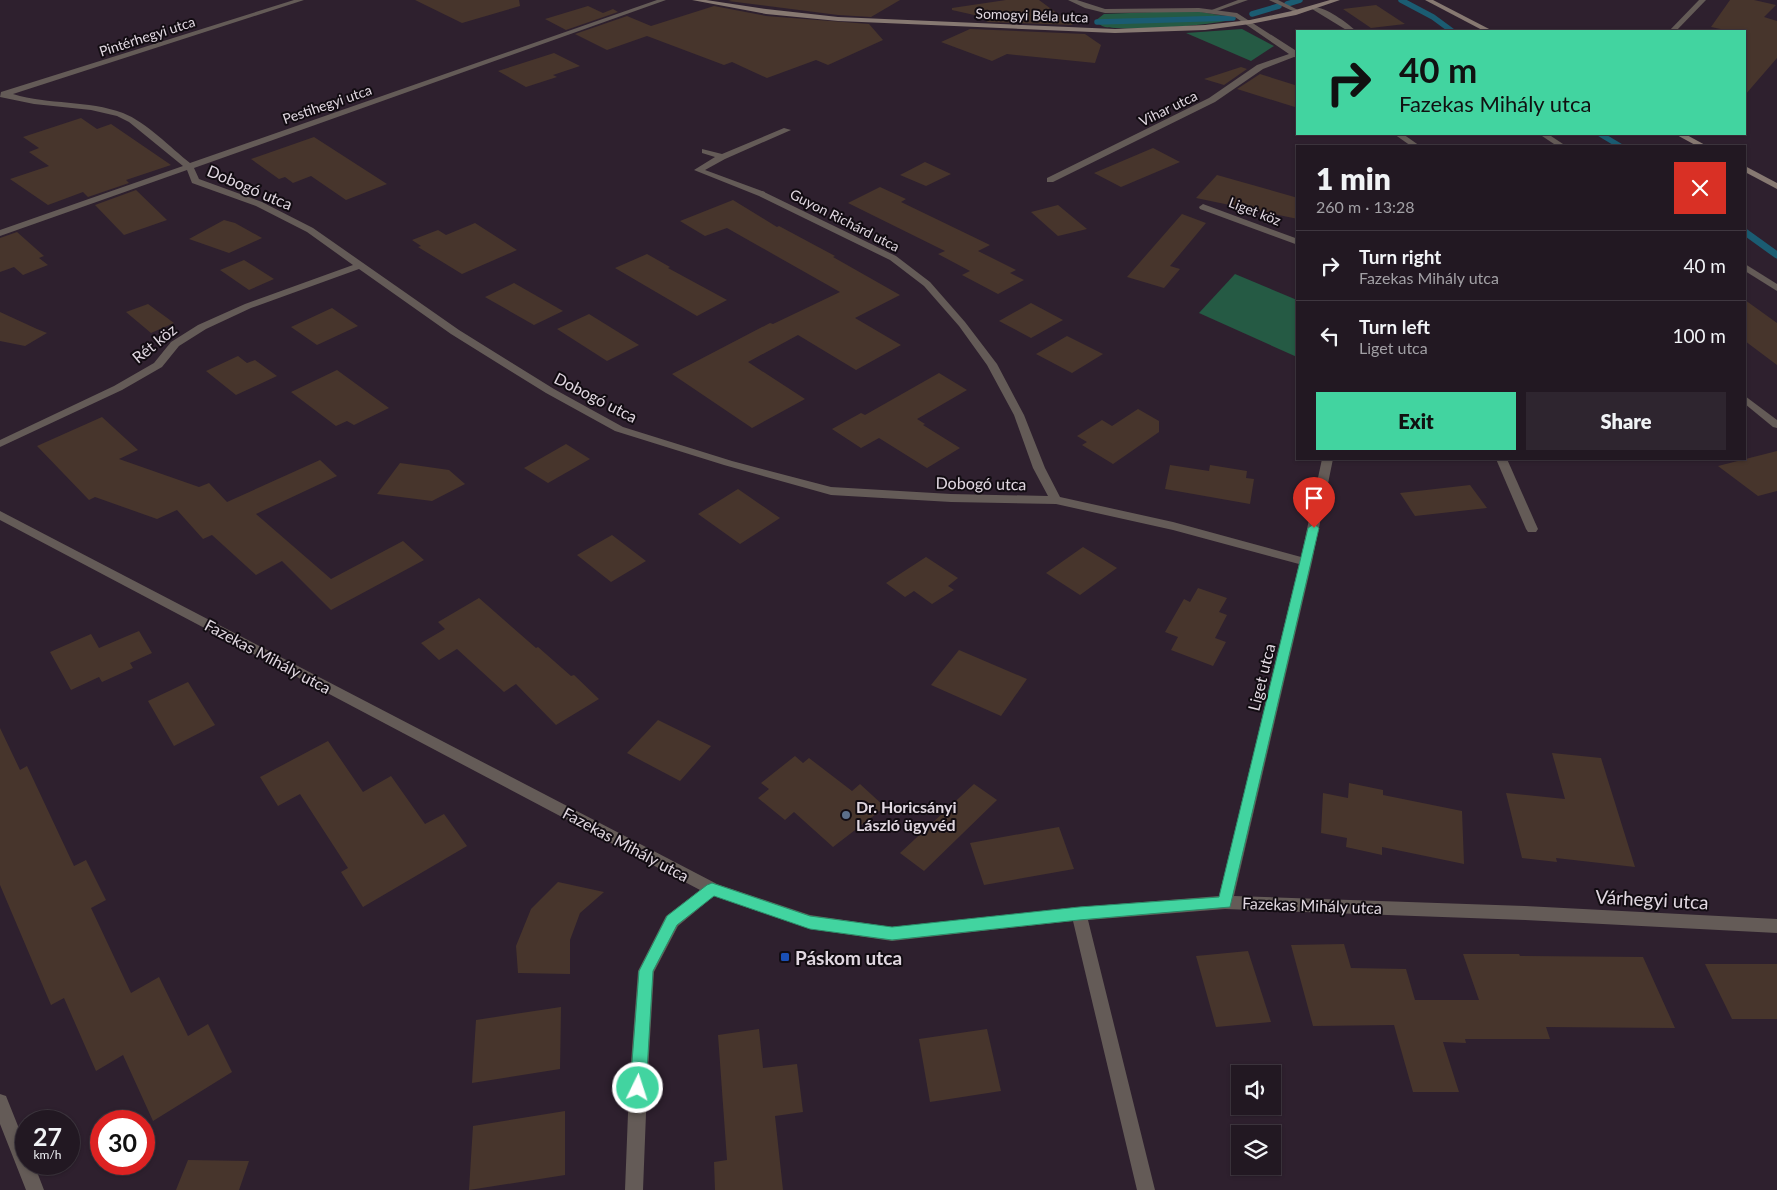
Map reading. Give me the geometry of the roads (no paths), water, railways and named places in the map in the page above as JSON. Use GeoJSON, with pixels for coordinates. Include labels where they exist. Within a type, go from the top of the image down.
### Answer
{"type":"FeatureCollection","features":[{"type":"Feature","properties":{"kind":"main road","name":"Somogyi Béla utca"},"geometry":{"type":"LineString","coordinates":[[695,0],[800,16],[886,22],[1104,30],[1162,30],[1248,24],[1314,8],[1336,0]]}},
{"type":"Feature","properties":{"kind":"main road"},"geometry":{"type":"LineString","coordinates":[[1428,0],[1487,30]]}},
{"type":"Feature","properties":{"kind":"main road"},"geometry":{"type":"LineString","coordinates":[[1681,135],[1701,145]]}},
{"type":"Feature","properties":{"kind":"main road"},"geometry":{"type":"LineString","coordinates":[[1746,170],[1777,186]]}},
{"type":"Feature","properties":{"kind":"street","name":"Pintérhegyi utca"},"geometry":{"type":"LineString","coordinates":[[2,95],[301,0]]}},
{"type":"Feature","properties":{"kind":"street","name":"Pestihegyi utca"},"geometry":{"type":"LineString","coordinates":[[0,234],[663,0]]}},
{"type":"Feature","properties":{"kind":"street"},"geometry":{"type":"LineString","coordinates":[[1071,0],[1087,7],[1105,11],[1212,11],[1237,15],[1248,24],[1296,53]]}},
{"type":"Feature","properties":{"kind":"street"},"geometry":{"type":"LineString","coordinates":[[1212,11],[1245,0]]}},
{"type":"Feature","properties":{"kind":"street"},"geometry":{"type":"LineString","coordinates":[[1272,0],[1299,12]]}},
{"type":"Feature","properties":{"kind":"street"},"geometry":{"type":"LineString","coordinates":[[1673,30],[1703,0]]}},
{"type":"Feature","properties":{"kind":"street"},"geometry":{"type":"LineString","coordinates":[[1314,8],[1351,30]]}},
{"type":"Feature","properties":{"kind":"street","name":"Vihar utca"},"geometry":{"type":"LineString","coordinates":[[1050,180],[1212,100],[1260,67],[1296,54]]}},
{"type":"Feature","properties":{"kind":"street","name":"Dobogó utca"},"geometry":{"type":"LineString","coordinates":[[2,95],[34,102],[93,109],[134,121],[190,167],[195,180],[259,204],[310,230],[454,332],[550,391],[619,429],[728,463],[832,491],[951,498],[1056,500],[1173,526],[1306,562]]}},
{"type":"Feature","properties":{"kind":"street"},"geometry":{"type":"LineString","coordinates":[[705,150],[722,157],[787,130]]}},
{"type":"Feature","properties":{"kind":"street"},"geometry":{"type":"LineString","coordinates":[[1400,135],[1414,145]]}},
{"type":"Feature","properties":{"kind":"street"},"geometry":{"type":"LineString","coordinates":[[1545,135],[1560,145]]}},
{"type":"Feature","properties":{"kind":"street","name":"Guyon Richárd utca"},"geometry":{"type":"LineString","coordinates":[[722,157],[698,170],[762,194],[893,258],[927,284],[962,324],[992,364],[1020,415],[1039,468],[1056,500]]}},
{"type":"Feature","properties":{"kind":"street","name":"Liget köz"},"geometry":{"type":"LineString","coordinates":[[1203,207],[1296,241]]}},
{"type":"Feature","properties":{"kind":"street","name":"Rét köz"},"geometry":{"type":"LineString","coordinates":[[0,444],[134,379],[158,365],[175,344],[202,328],[248,306],[360,265]]}},
{"type":"Feature","properties":{"kind":"street"},"geometry":{"type":"LineString","coordinates":[[1746,268],[1777,288]]}},
{"type":"Feature","properties":{"kind":"street"},"geometry":{"type":"LineString","coordinates":[[1746,400],[1777,424]]}},
{"type":"Feature","properties":{"kind":"street","name":"Liget utca"},"geometry":{"type":"LineString","coordinates":[[1225,902],[1306,562],[1328,460]]}},
{"type":"Feature","properties":{"kind":"street"},"geometry":{"type":"LineString","coordinates":[[1501,460],[1532,529]]}},
{"type":"Feature","properties":{"kind":"street","name":"Fazekas Mihály utca"},"geometry":{"type":"LineString","coordinates":[[0,515],[712,889],[810,922],[892,934],[1079,914],[1225,902],[1525,913]]}},
{"type":"Feature","properties":{"kind":"street"},"geometry":{"type":"LineString","coordinates":[[634,1190],[638,1088],[646,971],[672,921],[712,889]]}},
{"type":"Feature","properties":{"kind":"street","name":"Várhegyi utca"},"geometry":{"type":"LineString","coordinates":[[1525,913],[1777,926]]}},
{"type":"Feature","properties":{"kind":"street"},"geometry":{"type":"LineString","coordinates":[[1079,914],[1146,1190]]}},
{"type":"Feature","properties":{"kind":"street"},"geometry":{"type":"LineString","coordinates":[[0,1102],[35,1190]]}},
{"type":"Feature","properties":{"kind":"waterway"},"geometry":{"type":"LineString","coordinates":[[1287,4],[1300,0]]}},
{"type":"Feature","properties":{"kind":"waterway"},"geometry":{"type":"LineString","coordinates":[[1401,0],[1433,17],[1451,30]]}},
{"type":"Feature","properties":{"kind":"waterway"},"geometry":{"type":"LineString","coordinates":[[1252,14],[1279,6]]}},
{"type":"Feature","properties":{"kind":"waterway"},"geometry":{"type":"LineString","coordinates":[[1097,22],[1233,18]]}},
{"type":"Feature","properties":{"kind":"waterway"},"geometry":{"type":"LineString","coordinates":[[1602,135],[1618,145]]}},
{"type":"Feature","properties":{"kind":"waterway"},"geometry":{"type":"LineString","coordinates":[[1746,233],[1777,255]]}},
{"type":"Feature","properties":{"kind":"place","name":"Dr. Horicsányi László ügyvéd"},"geometry":{"type":"Point","coordinates":[846,815]}},
{"type":"Feature","properties":{"kind":"place","name":"Páskom utca"},"geometry":{"type":"Point","coordinates":[785,957]}}]}
